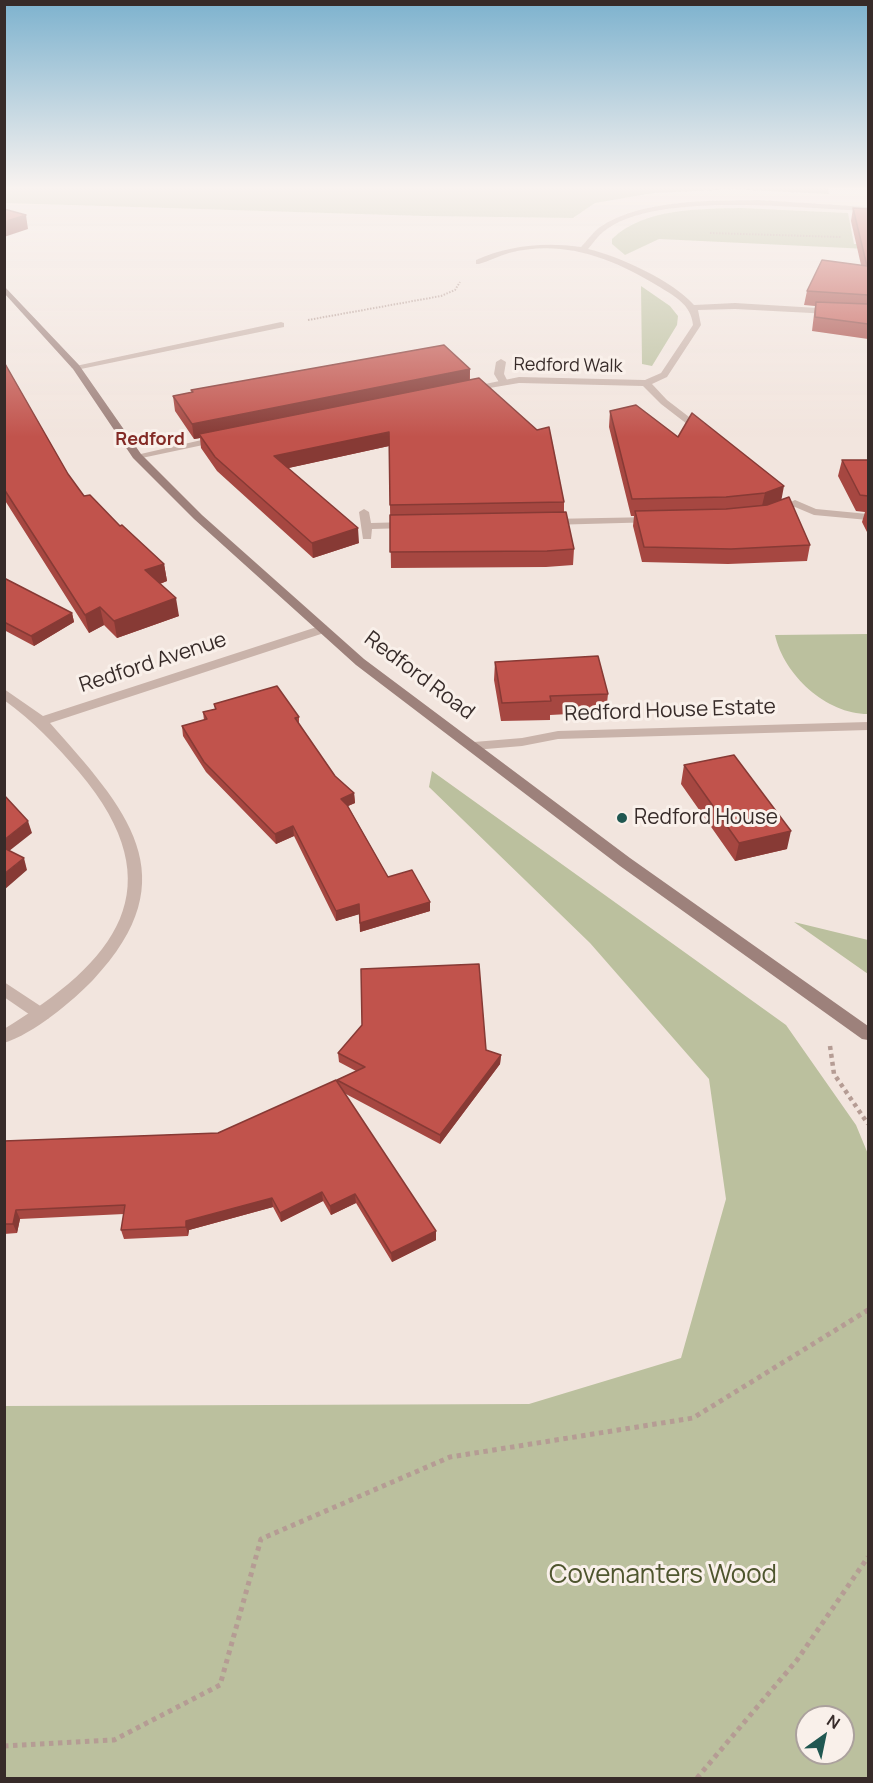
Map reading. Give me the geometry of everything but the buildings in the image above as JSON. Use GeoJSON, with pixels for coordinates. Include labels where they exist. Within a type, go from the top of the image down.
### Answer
{"type":"FeatureCollection","features":[{"type":"Feature","properties":{"kind":"main road","name":"Redford Road"},"geometry":{"type":"LineString","coordinates":[[4,288],[76,367],[136,456],[198,517],[360,662],[625,862],[868,1034]]}},
{"type":"Feature","properties":{"kind":"street"},"geometry":{"type":"LineString","coordinates":[[637,270],[676,294],[692,308],[735,306],[868,313]]}},
{"type":"Feature","properties":{"kind":"street","name":"Redford Walk"},"geometry":{"type":"LineString","coordinates":[[456,391],[503,382],[646,383],[664,375],[697,326],[697,317],[692,308]]}},
{"type":"Feature","properties":{"kind":"street"},"geometry":{"type":"LineString","coordinates":[[76,367],[281,325]]}},
{"type":"Feature","properties":{"kind":"street"},"geometry":{"type":"LineString","coordinates":[[501,362],[499,374],[503,382]]}},
{"type":"Feature","properties":{"kind":"street","name":"Redford Walk"},"geometry":{"type":"LineString","coordinates":[[646,383],[664,402],[716,442]]}},
{"type":"Feature","properties":{"kind":"street"},"geometry":{"type":"LineString","coordinates":[[136,456],[234,435]]}},
{"type":"Feature","properties":{"kind":"street"},"geometry":{"type":"LineString","coordinates":[[764,516],[791,500],[814,512],[868,518]]}},
{"type":"Feature","properties":{"kind":"street"},"geometry":{"type":"LineString","coordinates":[[364,512],[367,531],[426,525]]}},
{"type":"Feature","properties":{"kind":"street"},"geometry":{"type":"LineString","coordinates":[[532,523],[663,520]]}},
{"type":"Feature","properties":{"kind":"street","name":"Redford Avenue"},"geometry":{"type":"LineString","coordinates":[[40,721],[322,629]]}},
{"type":"Feature","properties":{"kind":"street"},"geometry":{"type":"LineString","coordinates":[[4,693],[40,721],[116,813],[130,842],[135,872],[134,902],[125,930],[109,953],[79,986],[42,1015],[4,1037]]}},
{"type":"Feature","properties":{"kind":"street","name":"Redford House Estate"},"geometry":{"type":"LineString","coordinates":[[474,746],[522,742],[558,735],[868,726]]}},
{"type":"Feature","properties":{"kind":"street"},"geometry":{"type":"LineString","coordinates":[[4,988],[42,1015]]}},
{"type":"Feature","properties":{"kind":"path"},"geometry":{"type":"LineString","coordinates":[[281,325],[441,296],[455,290],[469,270]]}},
{"type":"Feature","properties":{"kind":"path"},"geometry":{"type":"LineString","coordinates":[[823,1001],[834,1074],[868,1124]]}},
{"type":"Feature","properties":{"kind":"path"},"geometry":{"type":"LineString","coordinates":[[4,1746],[114,1740],[220,1685],[261,1539],[450,1457],[693,1418],[868,1310]]}},
{"type":"Feature","properties":{"kind":"path"},"geometry":{"type":"LineString","coordinates":[[697,1779],[797,1659],[868,1557]]}},
{"type":"Feature","properties":{"kind":"green space"},"geometry":{"type":"Polygon","coordinates":[[[641,286],[670,306],[678,316],[677,325],[652,366],[642,364],[641,286]]]}},
{"type":"Feature","properties":{"kind":"green space"},"geometry":{"type":"Polygon","coordinates":[[[868,634],[868,714],[837,707],[822,700],[809,690],[787,664],[775,635],[868,634]]]}},
{"type":"Feature","properties":{"kind":"green space","name":"Covenanters Wood"},"geometry":{"type":"Polygon","coordinates":[[[432,771],[786,1025],[856,1125],[868,1154],[868,1778],[5,1778],[5,1406],[529,1404],[681,1358],[726,1199],[709,1079],[590,943],[429,787],[432,771]]]}},
{"type":"Feature","properties":{"kind":"green space"},"geometry":{"type":"Polygon","coordinates":[[[794,922],[868,940],[868,974],[794,922]]]}},
{"type":"Feature","properties":{"kind":"place","name":"Redford House"},"geometry":{"type":"Point","coordinates":[622,818]}},
{"type":"Feature","properties":{"kind":"district","name":"Redford"},"geometry":{"type":"Point","coordinates":[150,440]}}]}
